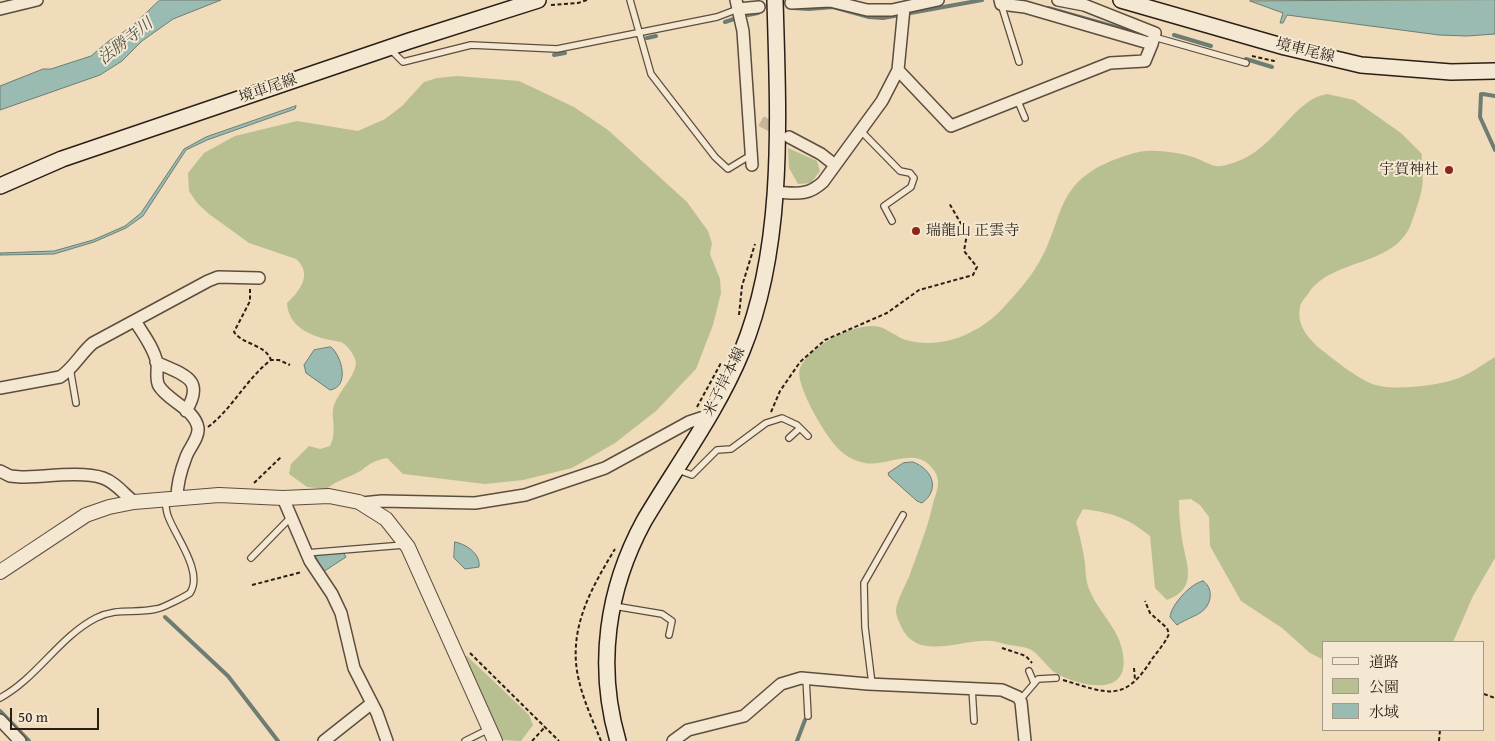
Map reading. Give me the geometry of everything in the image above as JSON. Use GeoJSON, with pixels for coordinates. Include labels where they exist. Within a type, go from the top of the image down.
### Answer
{"type":"FeatureCollection","features":[{"type":"Feature","properties":{"kind":"main road","name":"境車尾線"},"geometry":{"type":"LineString","coordinates":[[0,186],[62,159],[389,48],[538,0]]}},
{"type":"Feature","properties":{"kind":"main road","name":"米子岸本線"},"geometry":{"type":"LineString","coordinates":[[618,741],[607,685],[607,642],[618,581],[634,538],[710,415],[742,351],[756,306],[766,261],[774,192],[778,77],[775,0]]}},
{"type":"Feature","properties":{"kind":"main road","name":"境車尾線"},"geometry":{"type":"LineString","coordinates":[[1121,0],[1286,47],[1361,65],[1451,72],[1495,71]]}},
{"type":"Feature","properties":{"kind":"street"},"geometry":{"type":"LineString","coordinates":[[0,9],[37,0]]}},
{"type":"Feature","properties":{"kind":"street"},"geometry":{"type":"LineString","coordinates":[[791,3],[830,1],[867,10],[892,10],[904,13],[938,0]]}},
{"type":"Feature","properties":{"kind":"street"},"geometry":{"type":"LineString","coordinates":[[898,70],[951,126],[1016,98],[1046,90],[1110,63],[1145,61],[1155,33],[1085,3],[1058,0]]}},
{"type":"Feature","properties":{"kind":"street"},"geometry":{"type":"LineString","coordinates":[[1000,1],[1153,40]]}},
{"type":"Feature","properties":{"kind":"street"},"geometry":{"type":"LineString","coordinates":[[751,160],[743,31],[737,4],[759,7]]}},
{"type":"Feature","properties":{"kind":"street"},"geometry":{"type":"LineString","coordinates":[[774,192],[804,194],[814,191],[836,165],[882,101],[898,70],[904,13]]}},
{"type":"Feature","properties":{"kind":"street"},"geometry":{"type":"LineString","coordinates":[[749,115],[761,121]]}},
{"type":"Feature","properties":{"kind":"street"},"geometry":{"type":"LineString","coordinates":[[789,137],[821,154],[836,165]]}},
{"type":"Feature","properties":{"kind":"street"},"geometry":{"type":"LineString","coordinates":[[0,388],[60,377],[93,344],[208,280],[218,277],[253,278]]}},
{"type":"Feature","properties":{"kind":"street"},"geometry":{"type":"LineString","coordinates":[[135,321],[149,343],[156,362],[157,379],[160,386],[186,411],[198,428],[197,436],[186,457],[177,488],[171,499]]}},
{"type":"Feature","properties":{"kind":"street"},"geometry":{"type":"LineString","coordinates":[[156,362],[181,374],[193,385],[195,395],[186,411]]}},
{"type":"Feature","properties":{"kind":"street"},"geometry":{"type":"LineString","coordinates":[[1,569],[86,515],[109,507],[134,502],[242,495],[283,498],[329,496],[362,503],[377,501],[475,503],[525,495],[605,468],[690,422],[710,415]]}},
{"type":"Feature","properties":{"kind":"street"},"geometry":{"type":"LineString","coordinates":[[1,474],[21,477],[88,476],[103,478],[114,484],[134,502]]}},
{"type":"Feature","properties":{"kind":"street"},"geometry":{"type":"LineString","coordinates":[[283,498],[306,553],[332,594],[341,613],[354,668],[372,702],[387,741]]}},
{"type":"Feature","properties":{"kind":"street"},"geometry":{"type":"LineString","coordinates":[[362,503],[386,519],[406,544],[492,735]]}},
{"type":"Feature","properties":{"kind":"street"},"geometry":{"type":"LineString","coordinates":[[673,741],[688,730],[744,716],[781,684],[806,678],[872,684],[1002,690],[1018,697],[1020,701],[1023,712],[1025,741]]}},
{"type":"Feature","properties":{"kind":"street"},"geometry":{"type":"LineString","coordinates":[[324,741],[372,702]]}},
{"type":"Feature","properties":{"kind":"street"},"geometry":{"type":"LineString","coordinates":[[0,720],[20,741]]}},
{"type":"Feature","properties":{"kind":"lane"},"geometry":{"type":"LineString","coordinates":[[630,0],[651,74],[723,167],[729,169],[751,160]]}},
{"type":"Feature","properties":{"kind":"lane"},"geometry":{"type":"LineString","coordinates":[[1000,1],[1019,62]]}},
{"type":"Feature","properties":{"kind":"lane"},"geometry":{"type":"LineString","coordinates":[[389,48],[403,62],[471,45],[556,49],[717,17],[737,4]]}},
{"type":"Feature","properties":{"kind":"lane"},"geometry":{"type":"LineString","coordinates":[[1153,40],[1246,63]]}},
{"type":"Feature","properties":{"kind":"lane"},"geometry":{"type":"LineString","coordinates":[[1016,98],[1025,118]]}},
{"type":"Feature","properties":{"kind":"lane"},"geometry":{"type":"LineString","coordinates":[[860,130],[900,171],[910,173],[914,178],[911,187],[884,206],[892,221]]}},
{"type":"Feature","properties":{"kind":"lane"},"geometry":{"type":"LineString","coordinates":[[70,368],[76,403]]}},
{"type":"Feature","properties":{"kind":"lane"},"geometry":{"type":"LineString","coordinates":[[676,468],[688,475],[692,475],[717,450],[731,449],[738,446],[768,422],[782,418],[800,428],[808,436]]}},
{"type":"Feature","properties":{"kind":"lane"},"geometry":{"type":"LineString","coordinates":[[790,438],[800,428]]}},
{"type":"Feature","properties":{"kind":"lane"},"geometry":{"type":"LineString","coordinates":[[0,698],[18,688],[75,633],[96,618],[112,612],[157,610],[190,593],[193,589],[194,577],[168,516],[171,499]]}},
{"type":"Feature","properties":{"kind":"lane"},"geometry":{"type":"LineString","coordinates":[[872,684],[865,627],[864,583],[903,515]]}},
{"type":"Feature","properties":{"kind":"lane"},"geometry":{"type":"LineString","coordinates":[[251,558],[291,516]]}},
{"type":"Feature","properties":{"kind":"lane"},"geometry":{"type":"LineString","coordinates":[[306,553],[406,544]]}},
{"type":"Feature","properties":{"kind":"lane"},"geometry":{"type":"LineString","coordinates":[[612,606],[662,614],[672,621],[668,635]]}},
{"type":"Feature","properties":{"kind":"lane"},"geometry":{"type":"LineString","coordinates":[[1028,671],[1033,681]]}},
{"type":"Feature","properties":{"kind":"lane"},"geometry":{"type":"LineString","coordinates":[[806,678],[808,716]]}},
{"type":"Feature","properties":{"kind":"lane"},"geometry":{"type":"LineString","coordinates":[[1020,701],[1033,681],[1042,678],[1056,678]]}},
{"type":"Feature","properties":{"kind":"lane"},"geometry":{"type":"LineString","coordinates":[[972,688],[974,721]]}},
{"type":"Feature","properties":{"kind":"lane"},"geometry":{"type":"LineString","coordinates":[[465,741],[492,735]]}},
{"type":"Feature","properties":{"kind":"path"},"geometry":{"type":"LineString","coordinates":[[1247,56],[1274,61],[1276,56]]}},
{"type":"Feature","properties":{"kind":"path"},"geometry":{"type":"LineString","coordinates":[[768,422],[773,405],[796,368],[825,340],[887,313],[919,290],[973,275],[977,267],[964,251],[967,234],[949,203]]}},
{"type":"Feature","properties":{"kind":"path"},"geometry":{"type":"LineString","coordinates":[[739,318],[742,286],[756,240]]}},
{"type":"Feature","properties":{"kind":"path"},"geometry":{"type":"LineString","coordinates":[[253,278],[250,300],[234,332],[240,338],[267,352],[271,360]]}},
{"type":"Feature","properties":{"kind":"path"},"geometry":{"type":"LineString","coordinates":[[197,436],[218,420],[238,393],[271,360],[280,360],[290,365]]}},
{"type":"Feature","properties":{"kind":"path"},"geometry":{"type":"LineString","coordinates":[[695,409],[721,363]]}},
{"type":"Feature","properties":{"kind":"path"},"geometry":{"type":"LineString","coordinates":[[242,495],[280,457]]}},
{"type":"Feature","properties":{"kind":"path"},"geometry":{"type":"LineString","coordinates":[[252,585],[314,568]]}},
{"type":"Feature","properties":{"kind":"path"},"geometry":{"type":"LineString","coordinates":[[1056,678],[1094,691],[1112,692],[1124,690],[1134,682],[1147,668],[1169,634],[1167,628],[1150,614],[1145,601]]}},
{"type":"Feature","properties":{"kind":"path"},"geometry":{"type":"LineString","coordinates":[[1002,648],[1026,656],[1032,662],[1033,681]]}},
{"type":"Feature","properties":{"kind":"path"},"geometry":{"type":"LineString","coordinates":[[466,649],[559,741]]}},
{"type":"Feature","properties":{"kind":"path"},"geometry":{"type":"LineString","coordinates":[[1134,668],[1134,682]]}},
{"type":"Feature","properties":{"kind":"path"},"geometry":{"type":"LineString","coordinates":[[532,741],[546,727]]}},
{"type":"Feature","properties":{"kind":"green space"},"geometry":{"type":"Polygon","coordinates":[[[457,76],[519,81],[574,107],[608,130],[687,202],[708,231],[712,243],[710,254],[720,279],[721,293],[713,325],[696,369],[656,411],[615,443],[572,468],[523,480],[485,484],[403,474],[387,458],[373,462],[326,489],[307,487],[289,474],[291,464],[309,446],[320,449],[330,446],[334,429],[334,405],[355,369],[355,358],[344,344],[308,333],[301,329],[291,318],[287,303],[300,288],[304,276],[304,271],[296,259],[249,243],[209,214],[197,203],[189,191],[188,173],[204,153],[235,136],[297,121],[358,131],[385,119],[402,106],[424,82],[437,78],[457,76]]]}},
{"type":"Feature","properties":{"kind":"green space"},"geometry":{"type":"Polygon","coordinates":[[[1327,94],[1354,100],[1401,133],[1422,154],[1423,184],[1411,224],[1403,238],[1377,256],[1332,274],[1319,282],[1308,294],[1301,303],[1299,314],[1305,332],[1318,347],[1340,364],[1378,386],[1400,388],[1447,382],[1466,375],[1495,357],[1495,558],[1473,596],[1453,641],[1322,641],[1322,659],[1310,653],[1282,628],[1241,601],[1210,546],[1209,517],[1200,505],[1191,499],[1179,500],[1181,534],[1188,574],[1187,582],[1177,595],[1167,600],[1155,588],[1150,536],[1134,524],[1103,512],[1083,509],[1076,522],[1085,560],[1088,586],[1091,594],[1116,633],[1122,649],[1124,664],[1121,675],[1114,682],[1105,685],[1094,685],[1070,680],[1055,673],[1033,651],[1023,647],[991,641],[928,646],[917,643],[907,636],[898,619],[897,606],[927,526],[938,488],[936,473],[925,462],[918,459],[909,458],[865,463],[848,457],[841,451],[824,430],[811,408],[801,385],[800,368],[805,360],[813,351],[835,337],[870,326],[880,327],[903,339],[919,343],[946,341],[959,338],[971,332],[983,325],[1003,308],[1028,279],[1044,252],[1068,194],[1078,182],[1092,171],[1119,158],[1146,151],[1164,151],[1184,155],[1216,166],[1234,163],[1255,152],[1305,104],[1327,94]]]}},
{"type":"Feature","properties":{"kind":"green space"},"geometry":{"type":"Polygon","coordinates":[[[788,148],[817,161],[820,171],[811,183],[798,184],[789,168],[788,148]]]}},
{"type":"Feature","properties":{"kind":"green space"},"geometry":{"type":"Polygon","coordinates":[[[467,656],[529,715],[533,725],[521,741],[502,740],[464,658],[467,656]]]}},
{"type":"Feature","properties":{"kind":"water","name":"法勝寺川"},"geometry":{"type":"Polygon","coordinates":[[[160,0],[221,0],[173,19],[142,41],[122,61],[100,75],[0,110],[0,86],[43,69],[51,69],[91,56],[110,40],[130,28],[160,0]]]}},
{"type":"Feature","properties":{"kind":"water"},"geometry":{"type":"Polygon","coordinates":[[[1495,0],[1495,34],[1467,36],[1439,35],[1287,15],[1283,23],[1280,23],[1283,13],[1250,1],[1495,0]]]}},
{"type":"Feature","properties":{"kind":"water"},"geometry":{"type":"Polygon","coordinates":[[[296,106],[295,109],[207,140],[186,150],[143,216],[126,228],[94,242],[54,254],[0,255],[0,253],[54,251],[93,240],[125,226],[141,213],[184,149],[206,137],[296,106]]]}},
{"type":"Feature","properties":{"kind":"water"},"geometry":{"type":"Polygon","coordinates":[[[331,347],[341,364],[342,377],[336,388],[330,390],[306,373],[304,365],[314,350],[331,347]]]}},
{"type":"Feature","properties":{"kind":"water"},"geometry":{"type":"Polygon","coordinates":[[[913,462],[925,469],[932,480],[931,492],[922,503],[917,501],[888,473],[903,463],[913,462]]]}},
{"type":"Feature","properties":{"kind":"water"},"geometry":{"type":"Polygon","coordinates":[[[455,542],[472,550],[478,558],[479,567],[465,569],[454,558],[455,542]]]}},
{"type":"Feature","properties":{"kind":"water"},"geometry":{"type":"Polygon","coordinates":[[[343,552],[346,557],[323,572],[315,555],[343,552]]]}},
{"type":"Feature","properties":{"kind":"water"},"geometry":{"type":"Polygon","coordinates":[[[1203,581],[1207,584],[1210,591],[1208,604],[1202,612],[1177,625],[1170,617],[1171,612],[1188,590],[1203,581]]]}},
{"type":"Feature","properties":{"kind":"waterway"},"geometry":{"type":"LineString","coordinates":[[793,8],[833,7],[869,17],[883,18],[982,0]]}},
{"type":"Feature","properties":{"kind":"waterway"},"geometry":{"type":"LineString","coordinates":[[1048,8],[1147,36]]}},
{"type":"Feature","properties":{"kind":"waterway"},"geometry":{"type":"LineString","coordinates":[[748,15],[758,13]]}},
{"type":"Feature","properties":{"kind":"waterway"},"geometry":{"type":"LineString","coordinates":[[725,22],[734,19]]}},
{"type":"Feature","properties":{"kind":"waterway"},"geometry":{"type":"LineString","coordinates":[[1174,35],[1211,46]]}},
{"type":"Feature","properties":{"kind":"waterway"},"geometry":{"type":"LineString","coordinates":[[647,38],[656,36]]}},
{"type":"Feature","properties":{"kind":"waterway"},"geometry":{"type":"LineString","coordinates":[[554,55],[565,53]]}},
{"type":"Feature","properties":{"kind":"waterway"},"geometry":{"type":"LineString","coordinates":[[1246,59],[1272,67]]}},
{"type":"Feature","properties":{"kind":"waterway"},"geometry":{"type":"LineString","coordinates":[[1481,94],[1480,117],[1495,150]]}},
{"type":"Feature","properties":{"kind":"waterway"},"geometry":{"type":"LineString","coordinates":[[1483,94],[1495,96]]}},
{"type":"Feature","properties":{"kind":"waterway"},"geometry":{"type":"LineString","coordinates":[[165,617],[228,676],[278,741]]}},
{"type":"Feature","properties":{"kind":"waterway"},"geometry":{"type":"LineString","coordinates":[[0,711],[29,741]]}},
{"type":"Feature","properties":{"kind":"waterway"},"geometry":{"type":"LineString","coordinates":[[797,741],[805,720]]}},
{"type":"Feature","properties":{"kind":"tunnel"},"geometry":{"type":"LineString","coordinates":[[761,121],[783,133]]}},
{"type":"Feature","properties":{"kind":"place","name":"宇賀神社"},"geometry":{"type":"Point","coordinates":[1449,170]}},
{"type":"Feature","properties":{"kind":"place","name":"瑞龍山 正雲寺"},"geometry":{"type":"Point","coordinates":[916,231]}}]}
